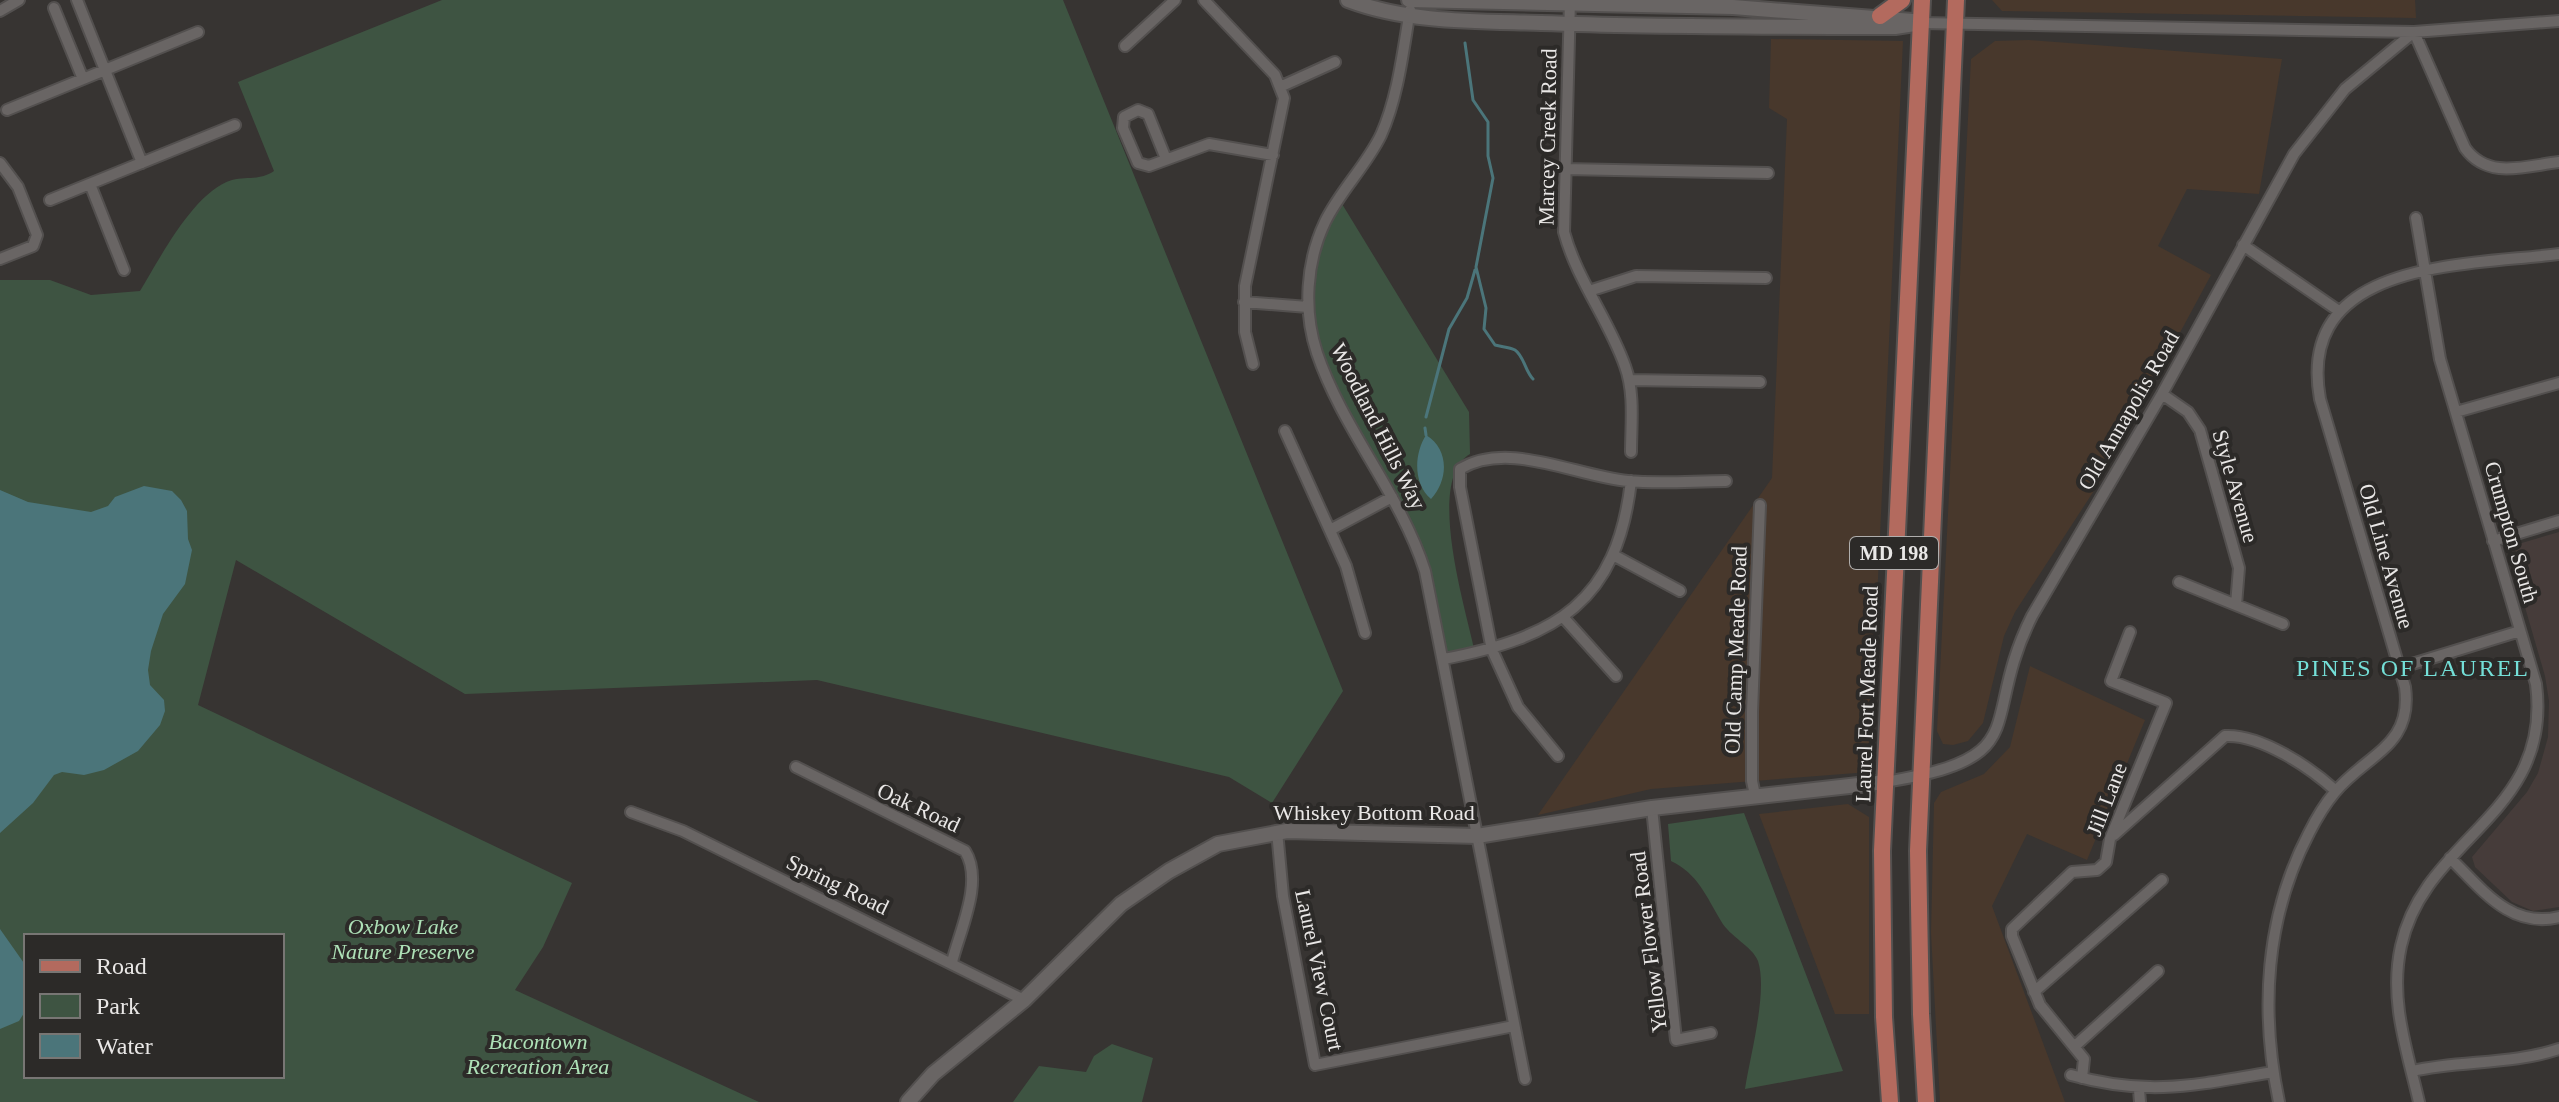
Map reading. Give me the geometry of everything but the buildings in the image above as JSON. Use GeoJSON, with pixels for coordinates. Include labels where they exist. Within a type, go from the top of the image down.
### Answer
{"type":"FeatureCollection","features":[{"type":"Feature","properties":{"kind":"main road"},"geometry":{"type":"LineString","coordinates":[[1880,16],[1902,0]]}},
{"type":"Feature","properties":{"kind":"main road","name":"Laurel Fort Meade Road"},"geometry":{"type":"LineString","coordinates":[[1890,1102],[1881,930],[1885,782],[1922,0]]}},
{"type":"Feature","properties":{"kind":"main road","name":"MD 198"},"geometry":{"type":"LineString","coordinates":[[1926,1102],[1919,929],[1922,776],[1956,0]]}},
{"type":"Feature","properties":{"kind":"street"},"geometry":{"type":"LineString","coordinates":[[0,11],[19,0]]}},
{"type":"Feature","properties":{"kind":"street"},"geometry":{"type":"LineString","coordinates":[[77,0],[142,163]]}},
{"type":"Feature","properties":{"kind":"street"},"geometry":{"type":"LineString","coordinates":[[1125,46],[1175,0]]}},
{"type":"Feature","properties":{"kind":"street"},"geometry":{"type":"LineString","coordinates":[[1204,0],[1282,86],[1284,109],[1248,267],[1244,302],[1245,332],[1253,364]]}},
{"type":"Feature","properties":{"kind":"street"},"geometry":{"type":"LineString","coordinates":[[1348,0],[1569,24],[1895,27],[1921,23]]}},
{"type":"Feature","properties":{"kind":"street"},"geometry":{"type":"LineString","coordinates":[[1410,5],[1570,2],[1880,16],[1921,23],[2414,32],[2559,21]]}},
{"type":"Feature","properties":{"kind":"street","name":"Marcey Creek Road"},"geometry":{"type":"LineString","coordinates":[[1570,2],[1564,232],[1573,261],[1629,380],[1631,452]]}},
{"type":"Feature","properties":{"kind":"street","name":"Woodland Hills Way"},"geometry":{"type":"LineString","coordinates":[[1410,5],[1389,114],[1374,146],[1325,222],[1311,267],[1308,307],[1324,370],[1392,497],[1425,571],[1477,836]]}},
{"type":"Feature","properties":{"kind":"street"},"geometry":{"type":"LineString","coordinates":[[54,8],[83,79]]}},
{"type":"Feature","properties":{"kind":"street"},"geometry":{"type":"LineString","coordinates":[[2376,31],[2386,40],[2388,52]]}},
{"type":"Feature","properties":{"kind":"street"},"geometry":{"type":"LineString","coordinates":[[7,110],[198,32]]}},
{"type":"Feature","properties":{"kind":"street"},"geometry":{"type":"LineString","coordinates":[[2414,32],[2465,148],[2474,160],[2499,169],[2559,162]]}},
{"type":"Feature","properties":{"kind":"street","name":"Old Annapolis Road"},"geometry":{"type":"LineString","coordinates":[[1885,782],[1960,765],[1987,748],[1997,731],[2024,631],[2162,394],[2294,154],[2325,111],[2414,32]]}},
{"type":"Feature","properties":{"kind":"street"},"geometry":{"type":"LineString","coordinates":[[1282,86],[1335,62]]}},
{"type":"Feature","properties":{"kind":"street"},"geometry":{"type":"LineString","coordinates":[[1166,159],[1148,114],[1138,110],[1124,117],[1123,128],[1138,163],[1149,166],[1209,144],[1273,155]]}},
{"type":"Feature","properties":{"kind":"street"},"geometry":{"type":"LineString","coordinates":[[50,200],[235,125]]}},
{"type":"Feature","properties":{"kind":"street"},"geometry":{"type":"LineString","coordinates":[[0,163],[18,187],[37,235],[33,246],[0,259]]}},
{"type":"Feature","properties":{"kind":"street"},"geometry":{"type":"LineString","coordinates":[[1564,169],[1768,173]]}},
{"type":"Feature","properties":{"kind":"street"},"geometry":{"type":"LineString","coordinates":[[90,184],[124,270]]}},
{"type":"Feature","properties":{"kind":"street","name":"Crumpton South"},"geometry":{"type":"LineString","coordinates":[[2416,218],[2432,325],[2520,631],[2539,708],[2529,763],[2496,811],[2425,889],[2409,918],[2401,946],[2396,999],[2419,1102]]}},
{"type":"Feature","properties":{"kind":"street"},"geometry":{"type":"LineString","coordinates":[[2243,245],[2339,311]]}},
{"type":"Feature","properties":{"kind":"street","name":"Old Line Avenue"},"geometry":{"type":"LineString","coordinates":[[2279,1102],[2267,1007],[2274,939],[2296,863],[2309,834],[2336,791],[2387,747],[2403,727],[2407,702],[2317,382],[2321,347],[2339,311],[2383,280],[2559,254]]}},
{"type":"Feature","properties":{"kind":"street"},"geometry":{"type":"LineString","coordinates":[[1589,291],[1636,276],[1766,278]]}},
{"type":"Feature","properties":{"kind":"street"},"geometry":{"type":"LineString","coordinates":[[1244,302],[1308,307]]}},
{"type":"Feature","properties":{"kind":"street"},"geometry":{"type":"LineString","coordinates":[[1629,380],[1760,382]]}},
{"type":"Feature","properties":{"kind":"street"},"geometry":{"type":"LineString","coordinates":[[2456,412],[2559,383]]}},
{"type":"Feature","properties":{"kind":"street","name":"Style Avenue"},"geometry":{"type":"LineString","coordinates":[[2162,394],[2188,412],[2200,430],[2239,568],[2236,605]]}},
{"type":"Feature","properties":{"kind":"street"},"geometry":{"type":"LineString","coordinates":[[1285,431],[1346,566],[1365,633]]}},
{"type":"Feature","properties":{"kind":"street"},"geometry":{"type":"LineString","coordinates":[[1558,756],[1518,707],[1492,650],[1460,487],[1460,469],[1473,461],[1511,458],[1631,481],[1726,481]]}},
{"type":"Feature","properties":{"kind":"street"},"geometry":{"type":"LineString","coordinates":[[1444,659],[1492,650],[1528,638],[1564,618],[1615,556],[1631,481]]}},
{"type":"Feature","properties":{"kind":"street"},"geometry":{"type":"LineString","coordinates":[[1330,530],[1392,497]]}},
{"type":"Feature","properties":{"kind":"street","name":"Old Camp Meade Road"},"geometry":{"type":"LineString","coordinates":[[1755,795],[1752,781],[1752,712],[1760,505]]}},
{"type":"Feature","properties":{"kind":"street"},"geometry":{"type":"LineString","coordinates":[[2493,541],[2559,521]]}},
{"type":"Feature","properties":{"kind":"street"},"geometry":{"type":"LineString","coordinates":[[1615,556],[1680,591]]}},
{"type":"Feature","properties":{"kind":"street"},"geometry":{"type":"LineString","coordinates":[[2179,582],[2283,624]]}},
{"type":"Feature","properties":{"kind":"street"},"geometry":{"type":"LineString","coordinates":[[1564,618],[1616,676]]}},
{"type":"Feature","properties":{"kind":"street"},"geometry":{"type":"LineString","coordinates":[[2399,668],[2520,631]]}},
{"type":"Feature","properties":{"kind":"street","name":"Jill Lane"},"geometry":{"type":"LineString","coordinates":[[2130,632],[2111,681],[2166,703],[2110,839],[2102,866],[2097,870],[2072,872],[2012,929],[2040,1005],[2084,1059],[2077,1077],[2139,1090],[2202,1084],[2273,1072]]}},
{"type":"Feature","properties":{"kind":"street"},"geometry":{"type":"LineString","coordinates":[[2110,839],[2225,736],[2245,739],[2289,757],[2336,791]]}},
{"type":"Feature","properties":{"kind":"street","name":"Oak Road"},"geometry":{"type":"LineString","coordinates":[[796,767],[965,851],[970,859],[972,881],[952,962]]}},
{"type":"Feature","properties":{"kind":"street","name":"Whiskey Bottom Road"},"geometry":{"type":"LineString","coordinates":[[908,1102],[933,1074],[1024,1000],[1107,916],[1169,871],[1218,844],[1277,831],[1477,836],[1652,808],[1885,782]]}},
{"type":"Feature","properties":{"kind":"street","name":"Yellow Flower Road"},"geometry":{"type":"LineString","coordinates":[[1652,808],[1676,1040],[1711,1033]]}},
{"type":"Feature","properties":{"kind":"street","name":"Spring Road"},"geometry":{"type":"LineString","coordinates":[[631,812],[683,831],[1024,1000]]}},
{"type":"Feature","properties":{"kind":"street","name":"Laurel View Court"},"geometry":{"type":"LineString","coordinates":[[1277,831],[1283,896],[1315,1065],[1514,1026]]}},
{"type":"Feature","properties":{"kind":"street"},"geometry":{"type":"LineString","coordinates":[[1477,836],[1525,1079]]}},
{"type":"Feature","properties":{"kind":"street"},"geometry":{"type":"LineString","coordinates":[[2450,858],[2510,914],[2537,920],[2559,917]]}},
{"type":"Feature","properties":{"kind":"street"},"geometry":{"type":"LineString","coordinates":[[2034,992],[2162,880]]}},
{"type":"Feature","properties":{"kind":"street"},"geometry":{"type":"LineString","coordinates":[[2075,1046],[2158,971]]}},
{"type":"Feature","properties":{"kind":"street"},"geometry":{"type":"LineString","coordinates":[[2412,1071],[2450,1063],[2526,1060],[2559,1049]]}},
{"type":"Feature","properties":{"kind":"street"},"geometry":{"type":"LineString","coordinates":[[2139,1090],[2140,1102]]}},
{"type":"Feature","properties":{"kind":"shaded area"},"geometry":{"type":"Polygon","coordinates":[[[1992,0],[2415,0],[2416,18],[2002,11],[1992,0]]]}},
{"type":"Feature","properties":{"kind":"shaded area"},"geometry":{"type":"Polygon","coordinates":[[[1771,39],[1903,41],[1869,772],[1651,789],[1538,815],[1772,478],[1787,119],[1769,108],[1771,39]]]}},
{"type":"Feature","properties":{"kind":"shaded area"},"geometry":{"type":"Polygon","coordinates":[[[2029,40],[2282,59],[2259,194],[2187,189],[2158,246],[2211,275],[2099,483],[2015,612],[2004,636],[1983,723],[1968,741],[1943,744],[1937,731],[1971,59],[1995,41],[2029,40]]]}},
{"type":"Feature","properties":{"kind":"shaded area"},"geometry":{"type":"Polygon","coordinates":[[[2559,532],[2559,907],[2533,911],[2512,902],[2475,867],[2472,857],[2527,792],[2538,773],[2548,737],[2549,701],[2545,676],[2509,552],[2515,545],[2559,532]]]}},
{"type":"Feature","properties":{"kind":"shaded area"},"geometry":{"type":"Polygon","coordinates":[[[2030,666],[2145,720],[2087,860],[2027,834],[1992,906],[2065,1102],[1940,1102],[1931,933],[1934,803],[1941,792],[1984,774],[2010,747],[2030,666]]]}},
{"type":"Feature","properties":{"kind":"shaded area"},"geometry":{"type":"Polygon","coordinates":[[[1848,804],[1869,817],[1869,1014],[1835,1014],[1759,814],[1848,804]]]}},
{"type":"Feature","properties":{"kind":"green space"},"geometry":{"type":"Polygon","coordinates":[[[442,0],[1063,0],[1343,691],[1272,803],[1229,777],[817,680],[465,694],[236,560],[198,705],[572,883],[543,947],[515,990],[759,1102],[0,1102],[0,280],[50,280],[91,295],[140,291],[167,245],[204,198],[232,180],[258,177],[274,171],[238,82],[442,0]]]}},
{"type":"Feature","properties":{"kind":"green space"},"geometry":{"type":"Polygon","coordinates":[[[1339,199],[1469,412],[1470,454],[1457,468],[1449,517],[1452,547],[1475,653],[1444,659],[1425,571],[1334,390],[1311,328],[1311,267],[1339,199]]]}},
{"type":"Feature","properties":{"kind":"green space"},"geometry":{"type":"Polygon","coordinates":[[[1744,813],[1843,1071],[1745,1089],[1760,1006],[1761,974],[1758,961],[1725,927],[1695,879],[1671,861],[1668,824],[1744,813]]]}},
{"type":"Feature","properties":{"kind":"green space"},"geometry":{"type":"Polygon","coordinates":[[[1112,1044],[1153,1058],[1142,1102],[1013,1102],[1039,1066],[1086,1072],[1094,1056],[1112,1044]]]}},
{"type":"Feature","properties":{"kind":"water"},"geometry":{"type":"Polygon","coordinates":[[[1426,435],[1439,448],[1444,465],[1441,483],[1431,499],[1421,485],[1417,468],[1419,451],[1426,435]]]}},
{"type":"Feature","properties":{"kind":"water"},"geometry":{"type":"Polygon","coordinates":[[[144,486],[172,491],[181,500],[187,511],[188,539],[192,550],[185,584],[163,614],[151,651],[148,670],[150,685],[164,700],[165,711],[160,725],[138,751],[104,770],[84,775],[62,772],[54,775],[33,803],[0,833],[0,490],[28,502],[91,512],[108,506],[115,497],[144,486]]]}},
{"type":"Feature","properties":{"kind":"water"},"geometry":{"type":"Polygon","coordinates":[[[0,929],[24,963],[24,1013],[19,1021],[0,1029],[0,929]]]}},
{"type":"Feature","properties":{"kind":"waterway"},"geometry":{"type":"LineString","coordinates":[[1465,43],[1473,100],[1488,122],[1488,156],[1493,178],[1476,267],[1486,308],[1484,329],[1495,345],[1518,353],[1533,379]]}},
{"type":"Feature","properties":{"kind":"waterway"},"geometry":{"type":"LineString","coordinates":[[1426,417],[1449,329],[1467,298],[1475,270]]}},
{"type":"Feature","properties":{"kind":"waterway"},"geometry":{"type":"LineString","coordinates":[[1425,428],[1426,435]]}},
{"type":"Feature","properties":{"kind":"district","name":"PINES OF LAUREL"},"geometry":{"type":"Point","coordinates":[2413,668]}},
{"type":"Feature","properties":{"kind":"park label","name":"Oxbow Lake Nature Preserve"},"geometry":{"type":"Point","coordinates":[403,938]}},
{"type":"Feature","properties":{"kind":"park label","name":"Bacontown Recreation Area"},"geometry":{"type":"Point","coordinates":[538,1054]}}]}
